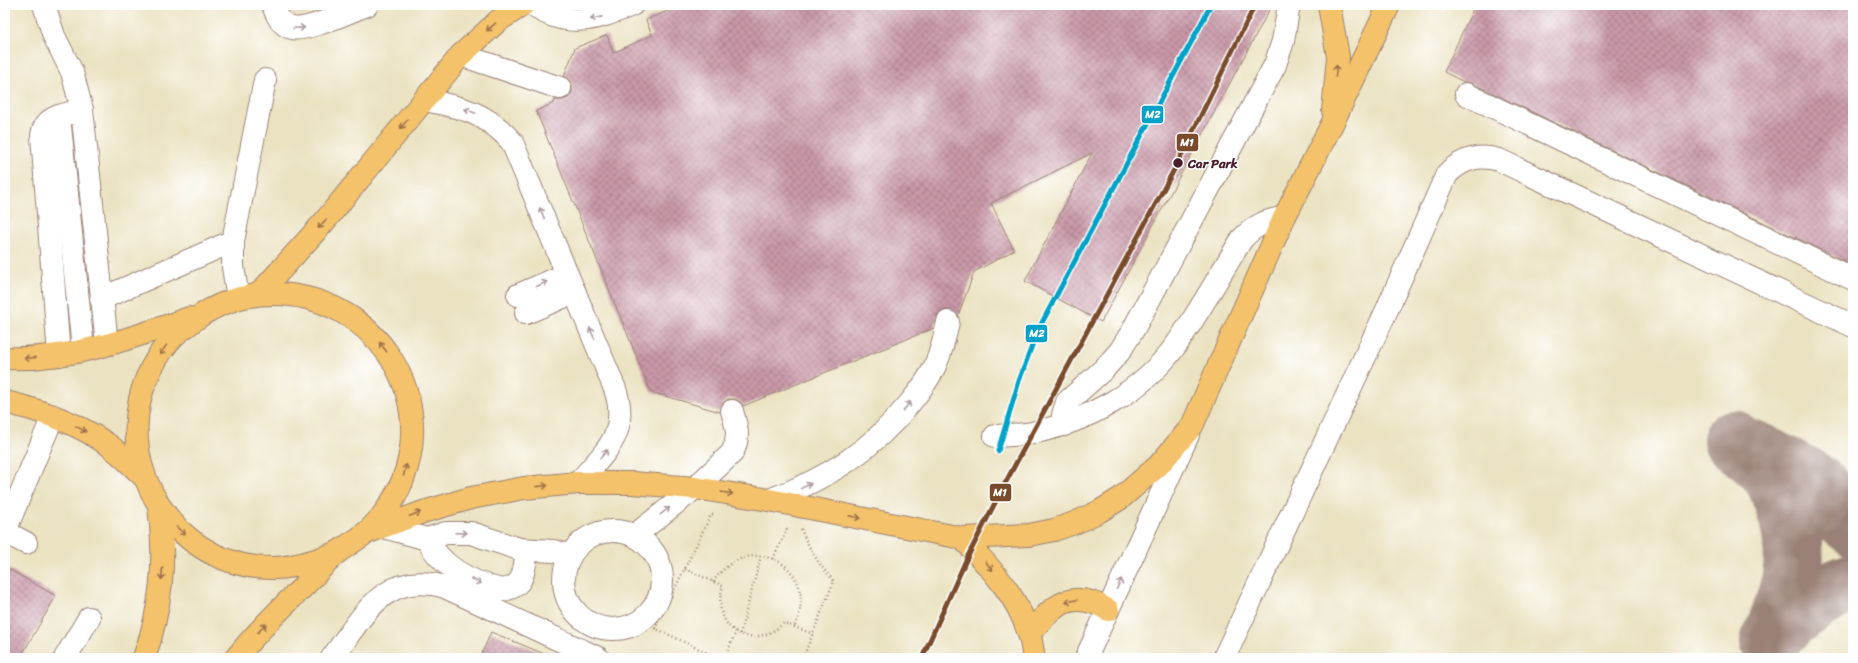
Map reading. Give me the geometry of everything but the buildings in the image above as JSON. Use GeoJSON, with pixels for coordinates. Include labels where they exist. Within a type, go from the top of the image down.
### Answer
{"type":"FeatureCollection","features":[{"type":"Feature","properties":{"kind":"main road"},"geometry":{"type":"LineString","coordinates":[[248,296],[324,222],[462,56],[498,21],[523,5]]}},
{"type":"Feature","properties":{"kind":"main road"},"geometry":{"type":"LineString","coordinates":[[1329,5],[1338,57],[1332,124]]}},
{"type":"Feature","properties":{"kind":"main road"},"geometry":{"type":"LineString","coordinates":[[203,313],[174,336],[152,367],[139,403],[136,440],[144,477],[159,507],[181,533],[209,552],[240,564],[274,568],[307,564],[338,552],[374,530],[423,512],[471,498],[524,488],[578,482],[632,483],[694,488],[770,500],[962,538],[1029,535],[1071,524],[1100,511],[1121,498],[1150,473],[1192,426],[1284,218],[1332,124],[1389,5]]}},
{"type":"Feature","properties":{"kind":"main road"},"geometry":{"type":"LineString","coordinates":[[5,358],[21,359],[59,355],[106,344],[136,336],[248,296],[290,294],[321,301],[349,315],[374,335],[393,360],[406,388],[412,420],[410,451],[402,482],[374,530]]}},
{"type":"Feature","properties":{"kind":"main road"},"geometry":{"type":"LineString","coordinates":[[5,402],[53,416],[82,429],[110,446],[144,477]]}},
{"type":"Feature","properties":{"kind":"main road"},"geometry":{"type":"LineString","coordinates":[[144,658],[159,607],[163,542],[159,507]]}},
{"type":"Feature","properties":{"kind":"main road"},"geometry":{"type":"LineString","coordinates":[[962,538],[987,564],[1020,611],[1029,634],[1034,658]]}},
{"type":"Feature","properties":{"kind":"main road"},"geometry":{"type":"LineString","coordinates":[[236,658],[273,616],[338,552]]}},
{"type":"Feature","properties":{"kind":"main road"},"geometry":{"type":"LineString","coordinates":[[1029,634],[1047,613],[1066,601],[1088,600],[1108,610]]}},
{"type":"Feature","properties":{"kind":"street"},"geometry":{"type":"LineString","coordinates":[[44,5],[54,36],[72,72],[82,110],[106,344]]}},
{"type":"Feature","properties":{"kind":"street"},"geometry":{"type":"LineString","coordinates":[[273,5],[276,15],[283,24],[291,28],[303,29],[367,5]]}},
{"type":"Feature","properties":{"kind":"street"},"geometry":{"type":"LineString","coordinates":[[532,5],[553,16],[567,20],[581,20],[602,17],[632,5]]}},
{"type":"Feature","properties":{"kind":"street"},"geometry":{"type":"LineString","coordinates":[[1064,425],[1063,415],[1066,402],[1104,369],[1120,351],[1140,316],[1274,65],[1283,41],[1289,5]]}},
{"type":"Feature","properties":{"kind":"street"},"geometry":{"type":"LineString","coordinates":[[462,56],[560,88]]}},
{"type":"Feature","properties":{"kind":"street"},"geometry":{"type":"LineString","coordinates":[[248,296],[233,267],[233,241],[265,80]]}},
{"type":"Feature","properties":{"kind":"street"},"geometry":{"type":"LineString","coordinates":[[1466,94],[1853,279]]}},
{"type":"Feature","properties":{"kind":"street"},"geometry":{"type":"LineString","coordinates":[[424,100],[452,105],[479,115],[502,131],[512,142],[615,388],[620,409],[618,430],[610,448],[578,482]]}},
{"type":"Feature","properties":{"kind":"street"},"geometry":{"type":"LineString","coordinates":[[59,355],[42,136],[43,128],[52,118],[82,110]]}},
{"type":"Feature","properties":{"kind":"street"},"geometry":{"type":"LineString","coordinates":[[59,116],[83,349]]}},
{"type":"Feature","properties":{"kind":"street"},"geometry":{"type":"LineString","coordinates":[[1224,658],[1381,321],[1447,174],[1455,166],[1466,160],[1478,157],[1499,160],[1853,326]]}},
{"type":"Feature","properties":{"kind":"street"},"geometry":{"type":"LineString","coordinates":[[995,436],[1030,433],[1064,425],[1096,412],[1126,394],[1152,372],[1175,346],[1242,239],[1250,230],[1260,224],[1284,218]]}},
{"type":"Feature","properties":{"kind":"street"},"geometry":{"type":"LineString","coordinates":[[101,299],[233,241]]}},
{"type":"Feature","properties":{"kind":"street"},"geometry":{"type":"LineString","coordinates":[[522,304],[571,283]]}},
{"type":"Feature","properties":{"kind":"street"},"geometry":{"type":"LineString","coordinates":[[770,500],[799,489],[826,476],[852,459],[877,439],[903,412],[918,393],[934,367],[943,346],[948,322]]}},
{"type":"Feature","properties":{"kind":"street"},"geometry":{"type":"LineString","coordinates":[[635,535],[694,488],[727,459],[736,447],[738,434],[732,411]]}},
{"type":"Feature","properties":{"kind":"street"},"geometry":{"type":"LineString","coordinates":[[26,543],[5,531],[53,416]]}},
{"type":"Feature","properties":{"kind":"street"},"geometry":{"type":"LineString","coordinates":[[1086,658],[1192,426]]}},
{"type":"Feature","properties":{"kind":"street"},"geometry":{"type":"LineString","coordinates":[[374,530],[427,539],[446,533],[471,533],[527,550],[554,551],[570,556]]}},
{"type":"Feature","properties":{"kind":"street"},"geometry":{"type":"LineString","coordinates":[[617,531],[635,535],[645,542],[652,550],[662,571],[663,582],[661,594],[650,614],[648,625],[606,629],[594,626],[575,612],[565,591],[565,567],[570,556],[577,546],[587,538],[598,533],[617,531]]}},
{"type":"Feature","properties":{"kind":"street"},"geometry":{"type":"LineString","coordinates":[[427,539],[437,556],[455,571],[501,590],[508,590],[519,583],[522,577],[527,550]]}},
{"type":"Feature","properties":{"kind":"street"},"geometry":{"type":"LineString","coordinates":[[332,658],[374,603],[385,593],[398,586],[413,582],[428,582],[456,592],[598,658]]}},
{"type":"Feature","properties":{"kind":"street"},"geometry":{"type":"LineString","coordinates":[[65,658],[89,618]]}},
{"type":"Feature","properties":{"kind":"path"},"geometry":{"type":"LineString","coordinates":[[718,658],[648,625],[685,569],[711,515],[719,516]]}},
{"type":"Feature","properties":{"kind":"path"},"geometry":{"type":"LineString","coordinates":[[780,525],[801,528],[816,560],[834,581],[803,658]]}},
{"type":"Feature","properties":{"kind":"path"},"geometry":{"type":"LineString","coordinates":[[773,559],[788,526]]}},
{"type":"Feature","properties":{"kind":"path"},"geometry":{"type":"LineString","coordinates":[[713,582],[719,572],[728,564],[744,557],[761,556],[773,559],[783,564],[798,582],[801,594],[800,616],[794,627]]}},
{"type":"Feature","properties":{"kind":"path"},"geometry":{"type":"LineString","coordinates":[[740,634],[761,556]]}},
{"type":"Feature","properties":{"kind":"path"},"geometry":{"type":"LineString","coordinates":[[685,569],[722,586],[719,604],[721,614],[726,622],[740,634],[750,637],[769,635],[784,623],[813,634]]}},
{"type":"Feature","properties":{"kind":"path"},"geometry":{"type":"LineString","coordinates":[[725,658],[736,631]]}},
{"type":"Feature","properties":{"kind":"taxiway"},"geometry":{"type":"LineString","coordinates":[[1733,440],[1760,462],[1776,481],[1790,522],[1793,539],[1793,570],[1786,600],[1774,634]]}},
{"type":"Feature","properties":{"kind":"taxiway"},"geometry":{"type":"LineString","coordinates":[[1753,450],[1807,477],[1822,488],[1839,515],[1853,526]]}},
{"type":"Feature","properties":{"kind":"taxiway"},"geometry":{"type":"LineString","coordinates":[[1770,642],[1785,624],[1807,606],[1843,586],[1853,583]]}},
{"type":"Feature","properties":{"kind":"transit line","name":"M2"},"geometry":{"type":"LineString","coordinates":[[998,451],[1019,381],[1037,332],[1211,5]]}},
{"type":"Feature","properties":{"kind":"transit line","name":"M1"},"geometry":{"type":"LineString","coordinates":[[922,658],[966,560],[1001,491],[1176,166],[1255,5]]}},
{"type":"Feature","properties":{"kind":"place","name":"Car Park"},"geometry":{"type":"Point","coordinates":[1178,163]}}]}
